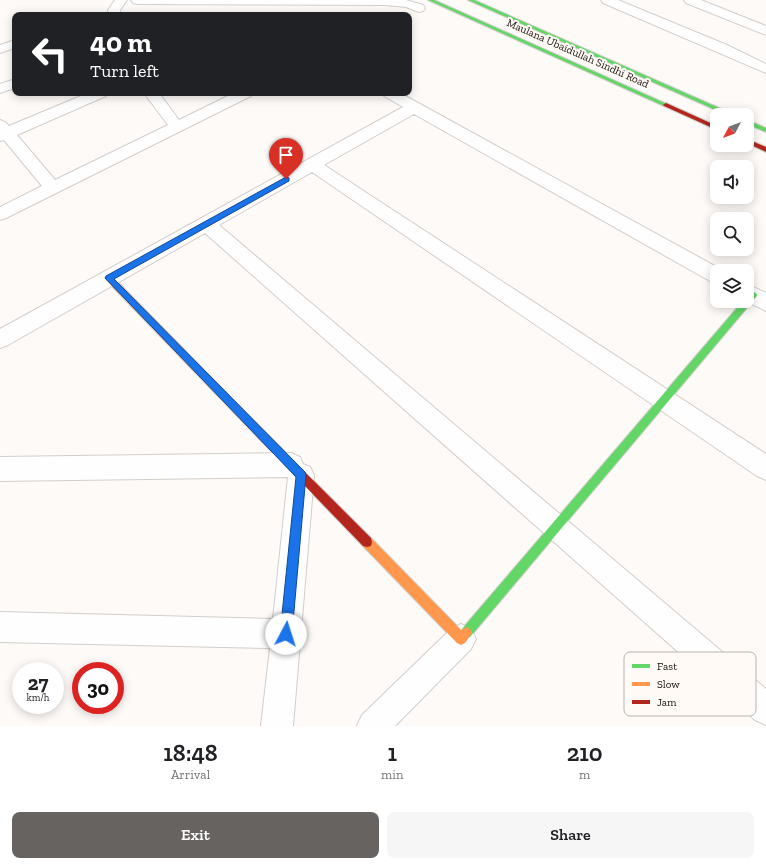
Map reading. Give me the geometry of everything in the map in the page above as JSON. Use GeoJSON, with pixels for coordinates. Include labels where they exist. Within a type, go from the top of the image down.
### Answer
{"type":"FeatureCollection","features":[{"type":"Feature","properties":{"kind":"main road","name":"Maulana Ubaidullah Sindhi Road"},"geometry":{"type":"LineString","coordinates":[[433,0],[710,125]]}},
{"type":"Feature","properties":{"kind":"main road","name":"Maulana Ubaidullah Sindhi Road"},"geometry":{"type":"LineString","coordinates":[[470,0],[716,108]]}},
{"type":"Feature","properties":{"kind":"main road"},"geometry":{"type":"LineString","coordinates":[[754,125],[766,130]]}},
{"type":"Feature","properties":{"kind":"main road"},"geometry":{"type":"LineString","coordinates":[[754,145],[766,150]]}},
{"type":"Feature","properties":{"kind":"main road"},"geometry":{"type":"LineString","coordinates":[[109,278],[461,639],[664,400],[755,297]]}},
{"type":"Feature","properties":{"kind":"street"},"geometry":{"type":"LineString","coordinates":[[137,0],[385,1],[408,4],[419,8]]}},
{"type":"Feature","properties":{"kind":"street"},"geometry":{"type":"LineString","coordinates":[[411,12],[433,0]]}},
{"type":"Feature","properties":{"kind":"street"},"geometry":{"type":"LineString","coordinates":[[607,0],[715,45],[766,69]]}},
{"type":"Feature","properties":{"kind":"street"},"geometry":{"type":"LineString","coordinates":[[690,0],[766,30]]}},
{"type":"Feature","properties":{"kind":"street"},"geometry":{"type":"LineString","coordinates":[[107,12],[117,8]]}},
{"type":"Feature","properties":{"kind":"street"},"geometry":{"type":"LineString","coordinates":[[0,49],[12,45]]}},
{"type":"Feature","properties":{"kind":"street"},"geometry":{"type":"LineString","coordinates":[[0,89],[12,84]]}},
{"type":"Feature","properties":{"kind":"street"},"geometry":{"type":"LineString","coordinates":[[53,188],[2,131],[93,96]]}},
{"type":"Feature","properties":{"kind":"street"},"geometry":{"type":"LineString","coordinates":[[153,96],[177,127]]}},
{"type":"Feature","properties":{"kind":"street"},"geometry":{"type":"LineString","coordinates":[[0,214],[240,96]]}},
{"type":"Feature","properties":{"kind":"street"},"geometry":{"type":"LineString","coordinates":[[395,96],[710,272]]}},
{"type":"Feature","properties":{"kind":"street"},"geometry":{"type":"LineString","coordinates":[[0,339],[415,107]]}},
{"type":"Feature","properties":{"kind":"street"},"geometry":{"type":"LineString","coordinates":[[313,164],[766,468]]}},
{"type":"Feature","properties":{"kind":"street"},"geometry":{"type":"LineString","coordinates":[[206,224],[700,652]]}},
{"type":"Feature","properties":{"kind":"street"},"geometry":{"type":"LineString","coordinates":[[0,469],[296,470],[286,634],[277,726]]}},
{"type":"Feature","properties":{"kind":"street"},"geometry":{"type":"LineString","coordinates":[[0,627],[286,634]]}},
{"type":"Feature","properties":{"kind":"street"},"geometry":{"type":"LineString","coordinates":[[373,726],[461,639]]}},
{"type":"Feature","properties":{"kind":"street"},"geometry":{"type":"LineString","coordinates":[[756,700],[766,709]]}},
{"type":"Feature","properties":{"kind":"traffic: fast"},"geometry":{"type":"LineString","coordinates":[[430,0],[666,105]]}},
{"type":"Feature","properties":{"kind":"traffic: fast"},"geometry":{"type":"LineString","coordinates":[[470,0],[716,108]]}},
{"type":"Feature","properties":{"kind":"traffic: fast"},"geometry":{"type":"LineString","coordinates":[[754,125],[766,130]]}},
{"type":"Feature","properties":{"kind":"traffic: fast"},"geometry":{"type":"LineString","coordinates":[[466,633],[742,308]]}},
{"type":"Feature","properties":{"kind":"traffic: slow"},"geometry":{"type":"LineString","coordinates":[[109,278],[248,421]]}},
{"type":"Feature","properties":{"kind":"traffic: slow"},"geometry":{"type":"LineString","coordinates":[[367,542],[461,639],[466,633]]}},
{"type":"Feature","properties":{"kind":"traffic: jam"},"geometry":{"type":"LineString","coordinates":[[666,105],[710,125]]}},
{"type":"Feature","properties":{"kind":"traffic: jam"},"geometry":{"type":"LineString","coordinates":[[754,144],[766,150]]}},
{"type":"Feature","properties":{"kind":"traffic: jam"},"geometry":{"type":"LineString","coordinates":[[248,421],[367,542]]}},
{"type":"Feature","properties":{"kind":"route"},"geometry":{"type":"LineString","coordinates":[[286,179],[109,278],[301,475],[286,634]]}}]}
